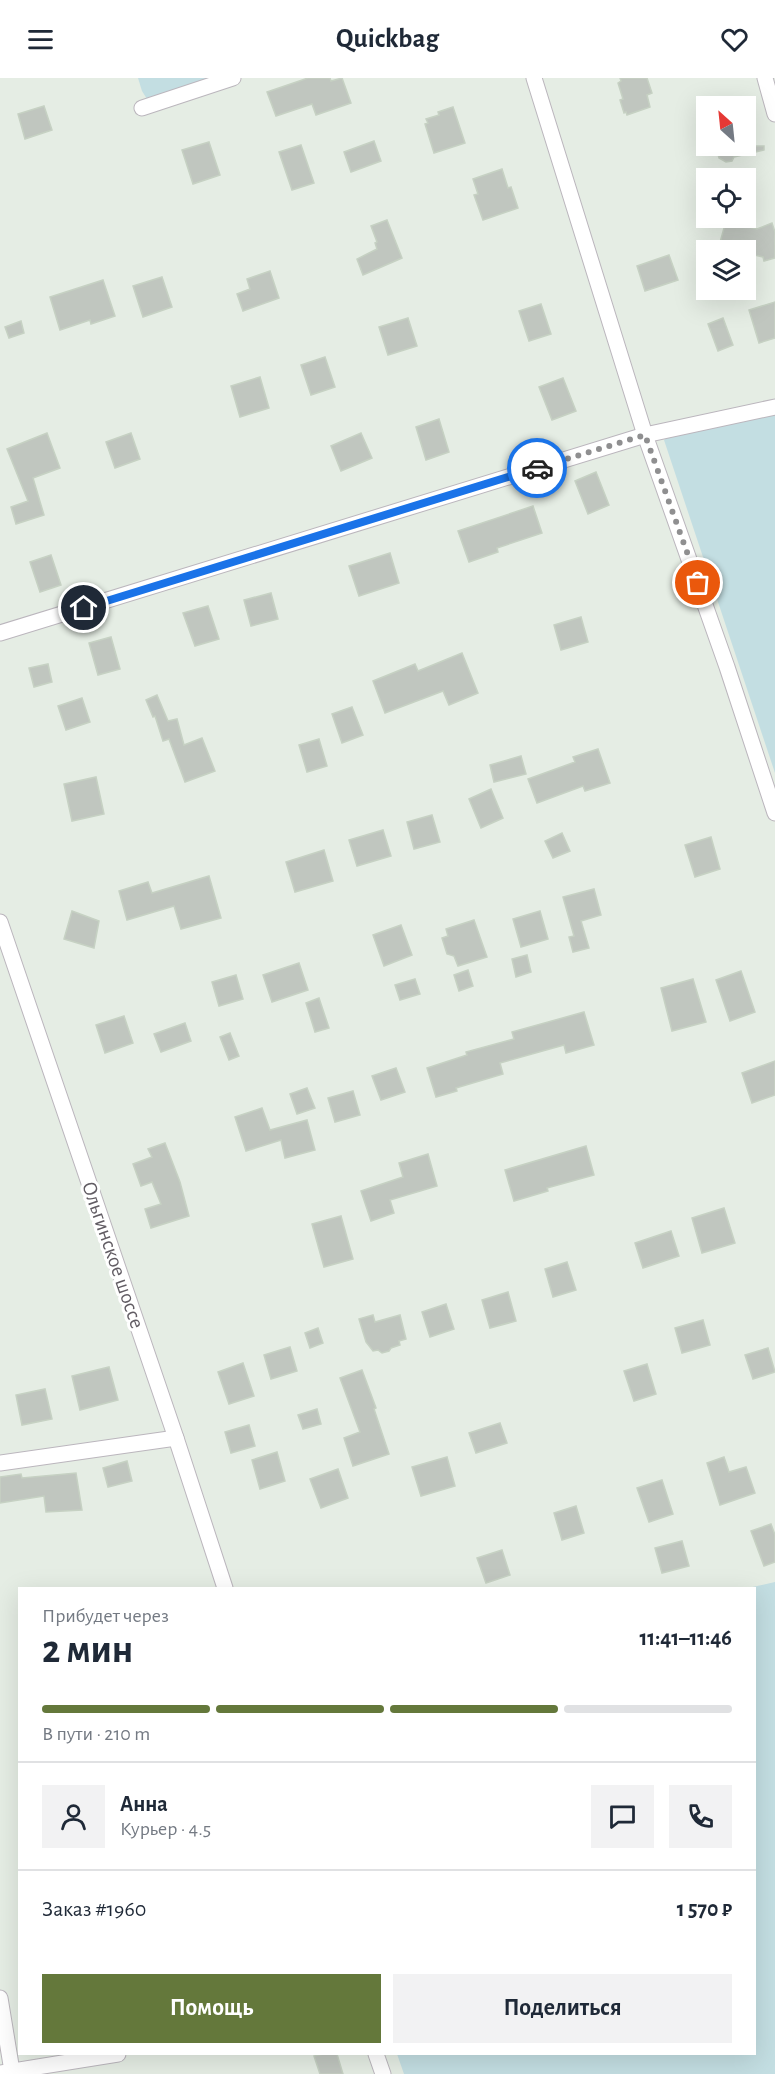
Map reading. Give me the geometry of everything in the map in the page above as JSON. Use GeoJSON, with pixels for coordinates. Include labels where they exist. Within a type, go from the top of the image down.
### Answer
{"type":"FeatureCollection","features":[{"type":"Feature","properties":{"kind":"street"},"geometry":{"type":"LineString","coordinates":[[142,108],[232,78]]}},
{"type":"Feature","properties":{"kind":"street"},"geometry":{"type":"LineString","coordinates":[[534,78],[645,435],[728,667],[775,813]]}},
{"type":"Feature","properties":{"kind":"street"},"geometry":{"type":"LineString","coordinates":[[765,78],[775,114]]}},
{"type":"Feature","properties":{"kind":"street"},"geometry":{"type":"LineString","coordinates":[[0,633],[645,435],[775,407]]}},
{"type":"Feature","properties":{"kind":"street","name":"Ольгинское шоссе"},"geometry":{"type":"LineString","coordinates":[[0,922],[225,1587]]}},
{"type":"Feature","properties":{"kind":"street"},"geometry":{"type":"LineString","coordinates":[[0,1463],[176,1438]]}},
{"type":"Feature","properties":{"kind":"street"},"geometry":{"type":"LineString","coordinates":[[0,1998],[6,2072],[112,2055]]}},
{"type":"Feature","properties":{"kind":"street"},"geometry":{"type":"LineString","coordinates":[[376,2055],[383,2074]]}},
{"type":"Feature","properties":{"kind":"shaded area"},"geometry":{"type":"Polygon","coordinates":[[[138,78],[216,78],[147,99],[138,78]]]}},
{"type":"Feature","properties":{"kind":"shaded area"},"geometry":{"type":"Polygon","coordinates":[[[775,414],[775,773],[664,440],[675,430],[775,414]]]}},
{"type":"Feature","properties":{"kind":"shaded area"},"geometry":{"type":"Polygon","coordinates":[[[775,1582],[775,2074],[404,2074],[397,2055],[756,2055],[756,1587],[752,1587],[775,1582]]]}},
{"type":"Feature","properties":{"kind":"building"},"geometry":{"type":"Polygon","coordinates":[[[308,78],[330,78],[331,81],[342,78],[351,103],[316,115],[312,104],[276,116],[267,92],[308,78]]]}},
{"type":"Feature","properties":{"kind":"building"},"geometry":{"type":"Polygon","coordinates":[[[620,78],[647,78],[652,93],[647,95],[650,107],[627,115],[626,112],[624,113],[618,83],[621,81],[620,78]]]}},
{"type":"Feature","properties":{"kind":"building"},"geometry":{"type":"Polygon","coordinates":[[[44,106],[52,130],[25,139],[18,114],[44,106]]]}},
{"type":"Feature","properties":{"kind":"building"},"geometry":{"type":"Polygon","coordinates":[[[453,107],[465,143],[434,153],[425,124],[428,123],[426,119],[453,107]]]}},
{"type":"Feature","properties":{"kind":"building"},"geometry":{"type":"Polygon","coordinates":[[[374,141],[381,161],[351,172],[344,152],[374,141]]]}},
{"type":"Feature","properties":{"kind":"building"},"geometry":{"type":"Polygon","coordinates":[[[209,142],[220,175],[193,184],[182,150],[209,142]]]}},
{"type":"Feature","properties":{"kind":"building"},"geometry":{"type":"Polygon","coordinates":[[[301,145],[314,183],[292,190],[279,152],[301,145]]]}},
{"type":"Feature","properties":{"kind":"building"},"geometry":{"type":"Polygon","coordinates":[[[756,146],[764,146],[764,150],[756,152],[756,146]]]}},
{"type":"Feature","properties":{"kind":"building"},"geometry":{"type":"Polygon","coordinates":[[[718,156],[738,156],[726,162],[718,156]]]}},
{"type":"Feature","properties":{"kind":"building"},"geometry":{"type":"Polygon","coordinates":[[[502,169],[518,208],[483,220],[474,195],[478,194],[473,179],[502,169]]]}},
{"type":"Feature","properties":{"kind":"building"},"geometry":{"type":"Polygon","coordinates":[[[387,220],[402,258],[363,275],[357,259],[377,249],[371,226],[387,220]]]}},
{"type":"Feature","properties":{"kind":"building"},"geometry":{"type":"Polygon","coordinates":[[[772,223],[775,232],[775,258],[764,261],[763,257],[756,255],[756,240],[721,240],[724,228],[757,229],[772,223]]]}},
{"type":"Feature","properties":{"kind":"building"},"geometry":{"type":"Polygon","coordinates":[[[669,255],[678,280],[645,291],[637,266],[669,255]]]}},
{"type":"Feature","properties":{"kind":"building"},"geometry":{"type":"Polygon","coordinates":[[[270,271],[279,298],[243,311],[237,294],[250,289],[247,279],[270,271]]]}},
{"type":"Feature","properties":{"kind":"building"},"geometry":{"type":"Polygon","coordinates":[[[162,277],[172,307],[143,317],[133,286],[162,277]]]}},
{"type":"Feature","properties":{"kind":"building"},"geometry":{"type":"Polygon","coordinates":[[[103,280],[115,316],[91,324],[90,320],[60,330],[50,297],[103,280]]]}},
{"type":"Feature","properties":{"kind":"building"},"geometry":{"type":"Polygon","coordinates":[[[775,302],[775,338],[759,343],[749,310],[775,302]]]}},
{"type":"Feature","properties":{"kind":"building"},"geometry":{"type":"Polygon","coordinates":[[[541,304],[551,334],[529,341],[519,311],[541,304]]]}},
{"type":"Feature","properties":{"kind":"building"},"geometry":{"type":"Polygon","coordinates":[[[408,318],[417,346],[388,355],[379,327],[408,318]]]}},
{"type":"Feature","properties":{"kind":"building"},"geometry":{"type":"Polygon","coordinates":[[[723,318],[733,345],[718,351],[708,324],[723,318]]]}},
{"type":"Feature","properties":{"kind":"building"},"geometry":{"type":"Polygon","coordinates":[[[21,321],[24,333],[9,338],[5,327],[21,321]]]}},
{"type":"Feature","properties":{"kind":"building"},"geometry":{"type":"Polygon","coordinates":[[[325,357],[335,387],[311,395],[301,365],[325,357]]]}},
{"type":"Feature","properties":{"kind":"building"},"geometry":{"type":"Polygon","coordinates":[[[260,377],[269,408],[240,417],[231,386],[260,377]]]}},
{"type":"Feature","properties":{"kind":"building"},"geometry":{"type":"Polygon","coordinates":[[[563,378],[576,411],[552,420],[539,387],[563,378]]]}},
{"type":"Feature","properties":{"kind":"building"},"geometry":{"type":"Polygon","coordinates":[[[439,419],[449,452],[426,460],[416,427],[439,419]]]}},
{"type":"Feature","properties":{"kind":"building"},"geometry":{"type":"Polygon","coordinates":[[[47,433],[60,468],[33,478],[44,515],[16,524],[11,507],[28,501],[7,449],[47,433]]]}},
{"type":"Feature","properties":{"kind":"building"},"geometry":{"type":"Polygon","coordinates":[[[131,433],[140,459],[115,468],[106,442],[131,433]]]}},
{"type":"Feature","properties":{"kind":"building"},"geometry":{"type":"Polygon","coordinates":[[[361,433],[372,458],[341,471],[331,446],[361,433]]]}},
{"type":"Feature","properties":{"kind":"building"},"geometry":{"type":"Polygon","coordinates":[[[596,472],[609,505],[588,514],[575,481],[596,472]]]}},
{"type":"Feature","properties":{"kind":"building"},"geometry":{"type":"Polygon","coordinates":[[[533,506],[542,533],[497,548],[498,552],[469,562],[458,531],[533,506]]]}},
{"type":"Feature","properties":{"kind":"building"},"geometry":{"type":"Polygon","coordinates":[[[390,553],[399,583],[359,596],[349,566],[390,553]]]}},
{"type":"Feature","properties":{"kind":"building"},"geometry":{"type":"Polygon","coordinates":[[[51,555],[61,585],[40,592],[30,562],[51,555]]]}},
{"type":"Feature","properties":{"kind":"building"},"geometry":{"type":"Polygon","coordinates":[[[271,593],[278,619],[251,626],[244,600],[271,593]]]}},
{"type":"Feature","properties":{"kind":"building"},"geometry":{"type":"Polygon","coordinates":[[[208,606],[219,639],[195,646],[183,613],[208,606]]]}},
{"type":"Feature","properties":{"kind":"building"},"geometry":{"type":"Polygon","coordinates":[[[581,617],[588,642],[561,650],[554,625],[581,617]]]}},
{"type":"Feature","properties":{"kind":"building"},"geometry":{"type":"Polygon","coordinates":[[[111,637],[120,669],[98,675],[89,643],[111,637]]]}},
{"type":"Feature","properties":{"kind":"building"},"geometry":{"type":"Polygon","coordinates":[[[462,653],[478,693],[449,705],[443,691],[385,713],[373,681],[415,664],[418,671],[462,653]]]}},
{"type":"Feature","properties":{"kind":"building"},"geometry":{"type":"Polygon","coordinates":[[[48,664],[52,682],[34,687],[29,668],[48,664]]]}},
{"type":"Feature","properties":{"kind":"building"},"geometry":{"type":"Polygon","coordinates":[[[157,695],[168,721],[177,719],[184,745],[202,738],[215,771],[185,782],[169,739],[163,741],[155,716],[153,717],[146,700],[157,695]]]}},
{"type":"Feature","properties":{"kind":"building"},"geometry":{"type":"Polygon","coordinates":[[[82,698],[90,722],[66,730],[58,706],[82,698]]]}},
{"type":"Feature","properties":{"kind":"building"},"geometry":{"type":"Polygon","coordinates":[[[352,707],[363,735],[342,743],[332,714],[352,707]]]}},
{"type":"Feature","properties":{"kind":"building"},"geometry":{"type":"Polygon","coordinates":[[[319,739],[327,766],[307,772],[299,745],[319,739]]]}},
{"type":"Feature","properties":{"kind":"building"},"geometry":{"type":"Polygon","coordinates":[[[598,749],[610,783],[585,791],[583,786],[537,803],[528,779],[575,762],[573,757],[598,749]]]}},
{"type":"Feature","properties":{"kind":"building"},"geometry":{"type":"Polygon","coordinates":[[[521,756],[526,774],[494,782],[490,765],[521,756]]]}},
{"type":"Feature","properties":{"kind":"building"},"geometry":{"type":"Polygon","coordinates":[[[96,777],[104,814],[72,821],[64,784],[96,777]]]}},
{"type":"Feature","properties":{"kind":"building"},"geometry":{"type":"Polygon","coordinates":[[[491,789],[503,818],[481,828],[469,799],[491,789]]]}},
{"type":"Feature","properties":{"kind":"building"},"geometry":{"type":"Polygon","coordinates":[[[432,815],[440,842],[414,849],[407,822],[432,815]]]}},
{"type":"Feature","properties":{"kind":"building"},"geometry":{"type":"Polygon","coordinates":[[[383,830],[391,856],[357,866],[349,840],[383,830]]]}},
{"type":"Feature","properties":{"kind":"building"},"geometry":{"type":"Polygon","coordinates":[[[562,833],[570,851],[553,858],[545,841],[562,833]]]}},
{"type":"Feature","properties":{"kind":"building"},"geometry":{"type":"Polygon","coordinates":[[[711,837],[720,869],[695,877],[685,845],[711,837]]]}},
{"type":"Feature","properties":{"kind":"building"},"geometry":{"type":"Polygon","coordinates":[[[324,850],[333,881],[295,892],[286,862],[324,850]]]}},
{"type":"Feature","properties":{"kind":"building"},"geometry":{"type":"Polygon","coordinates":[[[209,876],[221,918],[181,929],[174,906],[127,920],[119,891],[148,882],[152,893],[209,876]]]}},
{"type":"Feature","properties":{"kind":"building"},"geometry":{"type":"Polygon","coordinates":[[[594,889],[601,915],[581,921],[589,948],[573,952],[569,937],[574,936],[563,897],[594,889]]]}},
{"type":"Feature","properties":{"kind":"building"},"geometry":{"type":"Polygon","coordinates":[[[72,911],[99,921],[94,948],[64,939],[72,911]]]}},
{"type":"Feature","properties":{"kind":"building"},"geometry":{"type":"Polygon","coordinates":[[[540,911],[548,939],[521,947],[513,919],[540,911]]]}},
{"type":"Feature","properties":{"kind":"building"},"geometry":{"type":"Polygon","coordinates":[[[474,920],[487,957],[458,966],[454,956],[447,954],[442,938],[448,936],[446,929],[474,920]]]}},
{"type":"Feature","properties":{"kind":"building"},"geometry":{"type":"Polygon","coordinates":[[[401,925],[412,955],[384,966],[373,935],[401,925]]]}},
{"type":"Feature","properties":{"kind":"building"},"geometry":{"type":"Polygon","coordinates":[[[527,955],[531,972],[516,977],[512,959],[527,955]]]}},
{"type":"Feature","properties":{"kind":"building"},"geometry":{"type":"Polygon","coordinates":[[[299,963],[308,990],[272,1002],[263,975],[299,963]]]}},
{"type":"Feature","properties":{"kind":"building"},"geometry":{"type":"Polygon","coordinates":[[[468,970],[473,986],[459,991],[454,975],[468,970]]]}},
{"type":"Feature","properties":{"kind":"building"},"geometry":{"type":"Polygon","coordinates":[[[741,971],[755,1012],[730,1021],[716,980],[741,971]]]}},
{"type":"Feature","properties":{"kind":"building"},"geometry":{"type":"Polygon","coordinates":[[[236,975],[243,999],[219,1006],[212,982],[236,975]]]}},
{"type":"Feature","properties":{"kind":"building"},"geometry":{"type":"Polygon","coordinates":[[[415,979],[420,994],[400,1000],[395,985],[415,979]]]}},
{"type":"Feature","properties":{"kind":"building"},"geometry":{"type":"Polygon","coordinates":[[[693,979],[706,1022],[672,1031],[661,988],[693,979]]]}},
{"type":"Feature","properties":{"kind":"building"},"geometry":{"type":"Polygon","coordinates":[[[319,998],[329,1028],[315,1032],[306,1003],[319,998]]]}},
{"type":"Feature","properties":{"kind":"building"},"geometry":{"type":"Polygon","coordinates":[[[584,1012],[594,1045],[566,1053],[564,1045],[500,1063],[503,1074],[456,1088],[457,1091],[436,1097],[427,1068],[467,1055],[466,1052],[514,1039],[512,1032],[584,1012]]]}},
{"type":"Feature","properties":{"kind":"building"},"geometry":{"type":"Polygon","coordinates":[[[124,1016],[133,1043],[105,1053],[96,1025],[124,1016]]]}},
{"type":"Feature","properties":{"kind":"building"},"geometry":{"type":"Polygon","coordinates":[[[185,1023],[191,1041],[161,1052],[154,1034],[185,1023]]]}},
{"type":"Feature","properties":{"kind":"building"},"geometry":{"type":"Polygon","coordinates":[[[230,1033],[239,1056],[229,1060],[220,1037],[230,1033]]]}},
{"type":"Feature","properties":{"kind":"building"},"geometry":{"type":"Polygon","coordinates":[[[775,1061],[775,1095],[752,1103],[742,1073],[775,1061]]]}},
{"type":"Feature","properties":{"kind":"building"},"geometry":{"type":"Polygon","coordinates":[[[396,1068],[405,1092],[381,1100],[372,1076],[396,1068]]]}},
{"type":"Feature","properties":{"kind":"building"},"geometry":{"type":"Polygon","coordinates":[[[307,1088],[315,1108],[297,1114],[290,1094],[307,1088]]]}},
{"type":"Feature","properties":{"kind":"building"},"geometry":{"type":"Polygon","coordinates":[[[353,1091],[360,1115],[335,1122],[328,1098],[353,1091]]]}},
{"type":"Feature","properties":{"kind":"building"},"geometry":{"type":"Polygon","coordinates":[[[262,1108],[270,1130],[307,1120],[315,1150],[285,1158],[281,1140],[246,1151],[235,1117],[262,1108]]]}},
{"type":"Feature","properties":{"kind":"building"},"geometry":{"type":"Polygon","coordinates":[[[165,1143],[180,1182],[189,1216],[151,1228],[145,1209],[161,1204],[152,1182],[141,1186],[133,1164],[152,1157],[148,1149],[165,1143]]]}},
{"type":"Feature","properties":{"kind":"building"},"geometry":{"type":"Polygon","coordinates":[[[586,1146],[594,1175],[547,1188],[548,1191],[514,1201],[505,1170],[586,1146]]]}},
{"type":"Feature","properties":{"kind":"building"},"geometry":{"type":"Polygon","coordinates":[[[428,1154],[437,1186],[390,1200],[394,1213],[371,1221],[361,1191],[403,1177],[399,1163],[428,1154]]]}},
{"type":"Feature","properties":{"kind":"building"},"geometry":{"type":"Polygon","coordinates":[[[724,1208],[735,1243],[702,1253],[692,1218],[724,1208]]]}},
{"type":"Feature","properties":{"kind":"building"},"geometry":{"type":"Polygon","coordinates":[[[341,1216],[353,1259],[324,1267],[312,1224],[341,1216]]]}},
{"type":"Feature","properties":{"kind":"building"},"geometry":{"type":"Polygon","coordinates":[[[671,1231],[679,1256],[643,1268],[635,1243],[671,1231]]]}},
{"type":"Feature","properties":{"kind":"building"},"geometry":{"type":"Polygon","coordinates":[[[567,1262],[576,1290],[553,1297],[545,1269],[567,1262]]]}},
{"type":"Feature","properties":{"kind":"building"},"geometry":{"type":"Polygon","coordinates":[[[508,1292],[516,1321],[490,1328],[482,1300],[508,1292]]]}},
{"type":"Feature","properties":{"kind":"building"},"geometry":{"type":"Polygon","coordinates":[[[446,1304],[454,1329],[430,1337],[422,1312],[446,1304]]]}},
{"type":"Feature","properties":{"kind":"building"},"geometry":{"type":"Polygon","coordinates":[[[373,1315],[375,1322],[400,1315],[406,1339],[399,1341],[400,1345],[389,1351],[382,1353],[378,1350],[373,1351],[366,1342],[359,1319],[373,1315]]]}},
{"type":"Feature","properties":{"kind":"building"},"geometry":{"type":"Polygon","coordinates":[[[703,1320],[710,1345],[682,1353],[675,1328],[703,1320]]]}},
{"type":"Feature","properties":{"kind":"building"},"geometry":{"type":"Polygon","coordinates":[[[318,1328],[323,1343],[310,1348],[305,1333],[318,1328]]]}},
{"type":"Feature","properties":{"kind":"building"},"geometry":{"type":"Polygon","coordinates":[[[290,1347],[297,1371],[271,1379],[264,1355],[290,1347]]]}},
{"type":"Feature","properties":{"kind":"building"},"geometry":{"type":"Polygon","coordinates":[[[768,1348],[775,1372],[753,1379],[745,1355],[768,1348]]]}},
{"type":"Feature","properties":{"kind":"building"},"geometry":{"type":"Polygon","coordinates":[[[243,1363],[254,1396],[229,1404],[218,1372],[243,1363]]]}},
{"type":"Feature","properties":{"kind":"building"},"geometry":{"type":"Polygon","coordinates":[[[647,1364],[656,1394],[634,1401],[624,1371],[647,1364]]]}},
{"type":"Feature","properties":{"kind":"building"},"geometry":{"type":"Polygon","coordinates":[[[109,1367],[118,1400],[80,1410],[72,1376],[109,1367]]]}},
{"type":"Feature","properties":{"kind":"building"},"geometry":{"type":"Polygon","coordinates":[[[362,1370],[389,1454],[353,1466],[344,1438],[360,1432],[340,1378],[362,1370]]]}},
{"type":"Feature","properties":{"kind":"building"},"geometry":{"type":"Polygon","coordinates":[[[45,1389],[52,1419],[22,1425],[16,1395],[45,1389]]]}},
{"type":"Feature","properties":{"kind":"building"},"geometry":{"type":"Polygon","coordinates":[[[317,1409],[321,1424],[303,1429],[298,1415],[317,1409]]]}},
{"type":"Feature","properties":{"kind":"building"},"geometry":{"type":"Polygon","coordinates":[[[500,1423],[507,1443],[476,1453],[469,1433],[500,1423]]]}},
{"type":"Feature","properties":{"kind":"building"},"geometry":{"type":"Polygon","coordinates":[[[249,1425],[255,1446],[231,1453],[225,1432],[249,1425]]]}},
{"type":"Feature","properties":{"kind":"building"},"geometry":{"type":"Polygon","coordinates":[[[277,1452],[285,1481],[260,1489],[252,1460],[277,1452]]]}},
{"type":"Feature","properties":{"kind":"building"},"geometry":{"type":"Polygon","coordinates":[[[447,1457],[455,1486],[421,1496],[412,1467],[447,1457]]]}},
{"type":"Feature","properties":{"kind":"building"},"geometry":{"type":"Polygon","coordinates":[[[724,1457],[729,1472],[746,1467],[755,1493],[720,1505],[707,1463],[724,1457]]]}},
{"type":"Feature","properties":{"kind":"building"},"geometry":{"type":"Polygon","coordinates":[[[127,1461],[132,1481],[108,1487],[103,1468],[127,1461]]]}},
{"type":"Feature","properties":{"kind":"building"},"geometry":{"type":"Polygon","coordinates":[[[338,1469],[348,1498],[321,1508],[310,1479],[338,1469]]]}},
{"type":"Feature","properties":{"kind":"building"},"geometry":{"type":"Polygon","coordinates":[[[76,1473],[82,1510],[46,1512],[44,1496],[0,1503],[0,1477],[21,1474],[22,1478],[76,1473]]]}},
{"type":"Feature","properties":{"kind":"building"},"geometry":{"type":"Polygon","coordinates":[[[662,1480],[673,1514],[649,1522],[637,1488],[662,1480]]]}},
{"type":"Feature","properties":{"kind":"building"},"geometry":{"type":"Polygon","coordinates":[[[576,1506],[584,1533],[562,1540],[554,1513],[576,1506]]]}},
{"type":"Feature","properties":{"kind":"building"},"geometry":{"type":"Polygon","coordinates":[[[771,1524],[775,1535],[775,1562],[764,1566],[751,1531],[771,1524]]]}},
{"type":"Feature","properties":{"kind":"building"},"geometry":{"type":"Polygon","coordinates":[[[682,1541],[689,1566],[662,1573],[655,1548],[682,1541]]]}},
{"type":"Feature","properties":{"kind":"building"},"geometry":{"type":"Polygon","coordinates":[[[502,1550],[510,1575],[486,1583],[477,1558],[502,1550]]]}},
{"type":"Feature","properties":{"kind":"building"},"geometry":{"type":"Polygon","coordinates":[[[337,2055],[343,2074],[320,2074],[314,2056],[337,2055]]]}},
{"type":"Feature","properties":{"kind":"way so far"},"geometry":{"type":"LineString","coordinates":[[537,468],[645,435],[698,583]]}},
{"type":"Feature","properties":{"kind":"route"},"geometry":{"type":"LineString","coordinates":[[84,608],[537,468]]}}]}
